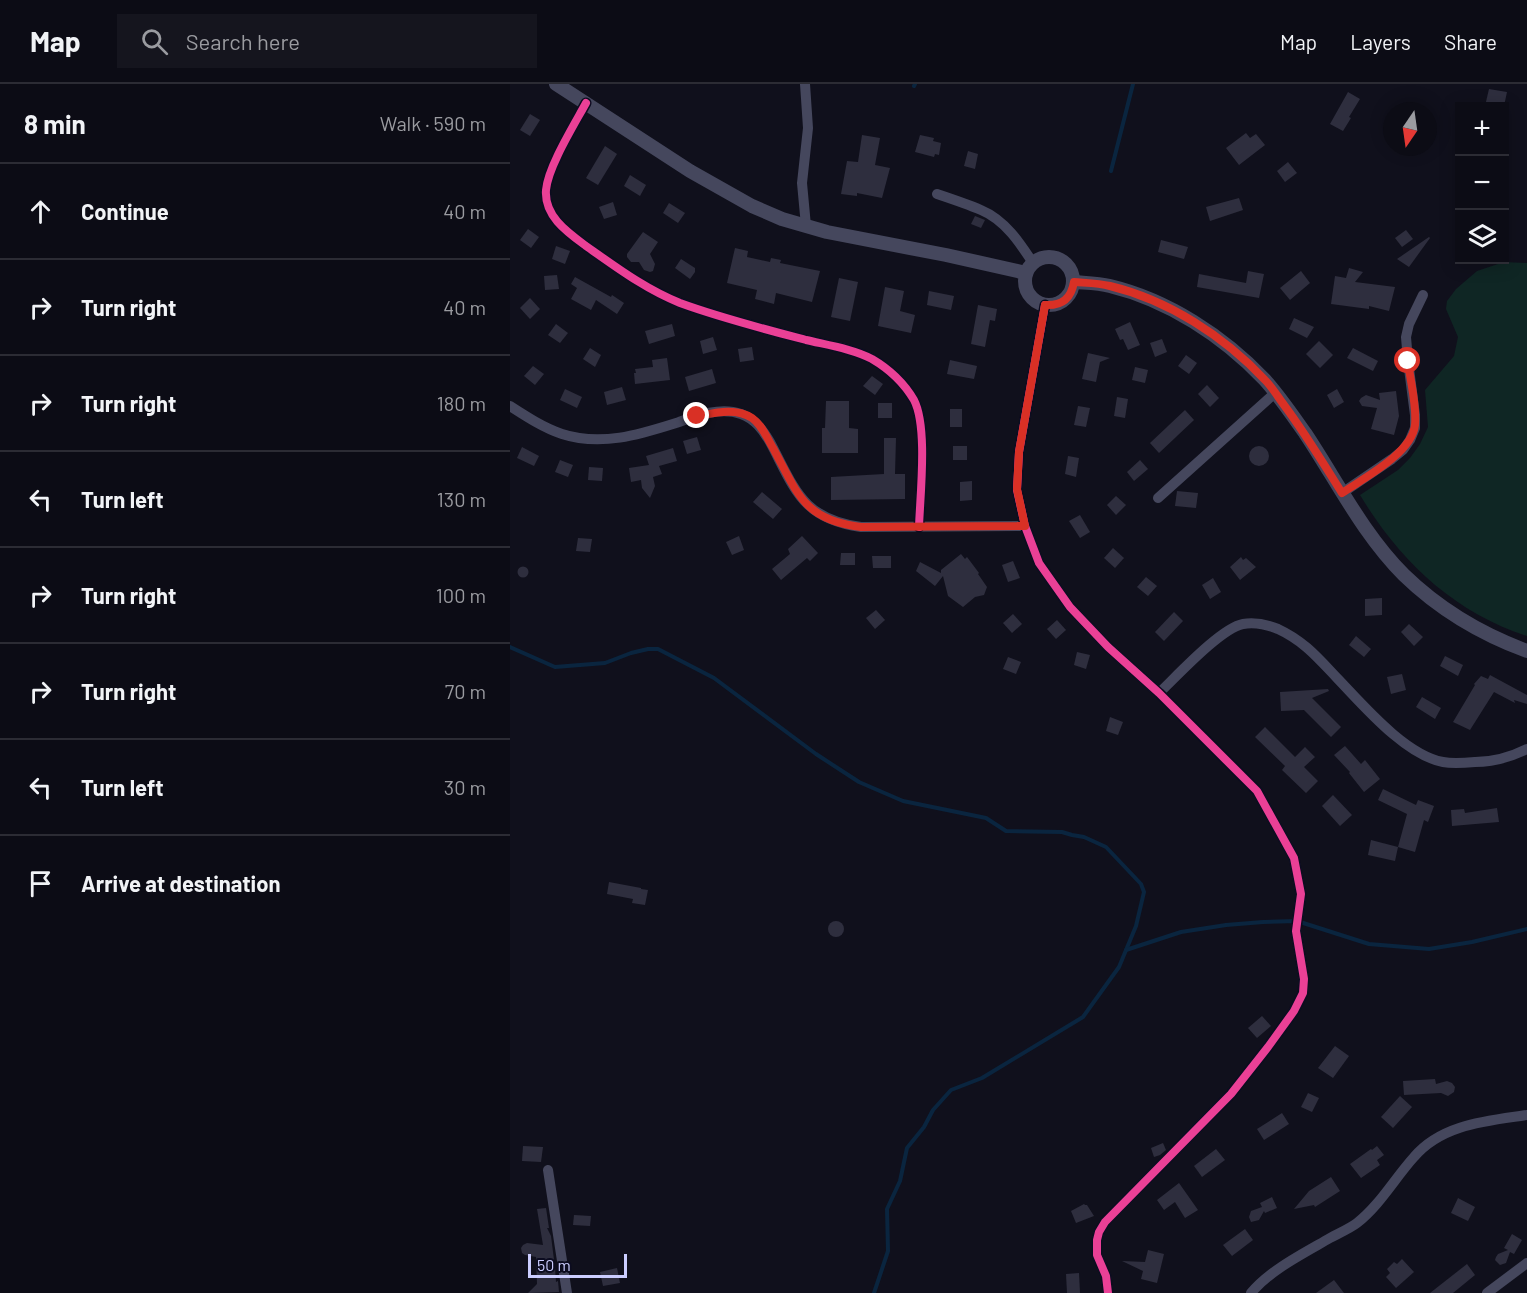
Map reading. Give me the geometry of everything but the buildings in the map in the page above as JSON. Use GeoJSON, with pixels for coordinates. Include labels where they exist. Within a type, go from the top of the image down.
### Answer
{"type":"FeatureCollection","features":[{"type":"Feature","properties":{"kind":"street"},"geometry":{"type":"LineString","coordinates":[[556,84],[690,171],[752,206],[782,219],[827,232],[946,255],[1030,268],[1045,258],[1056,258],[1063,261],[1072,274],[1074,282],[1068,297],[1055,305],[1039,304],[1028,293],[1025,285],[1030,268],[1021,244],[1002,223],[984,211],[937,194]]}},
{"type":"Feature","properties":{"kind":"street"},"geometry":{"type":"LineString","coordinates":[[805,84],[808,128],[801,183],[806,226]]}},
{"type":"Feature","properties":{"kind":"street"},"geometry":{"type":"LineString","coordinates":[[586,103],[548,176],[546,191],[548,207],[555,220],[568,233],[644,286],[677,302],[708,313],[870,358],[897,377],[914,400],[921,427],[919,527]]}},
{"type":"Feature","properties":{"kind":"street"},"geometry":{"type":"LineString","coordinates":[[1074,282],[1108,285],[1139,294],[1174,310],[1239,355],[1265,380],[1305,433],[1342,493],[1388,557],[1422,591],[1441,606],[1476,628],[1527,651]]}},
{"type":"Feature","properties":{"kind":"street"},"geometry":{"type":"LineString","coordinates":[[1342,493],[1403,450],[1415,428],[1406,337],[1409,324],[1423,295]]}},
{"type":"Feature","properties":{"kind":"street"},"geometry":{"type":"LineString","coordinates":[[1045,305],[1019,452],[1017,489],[1025,526],[1039,564],[1070,607],[1107,647],[1160,693],[1257,791],[1294,858],[1300,894],[1296,931],[1304,979],[1303,993],[1294,1011],[1269,1047],[1231,1094],[1105,1222],[1097,1240],[1097,1255],[1106,1276],[1108,1293]]}},
{"type":"Feature","properties":{"kind":"street"},"geometry":{"type":"LineString","coordinates":[[1158,498],[1275,393]]}},
{"type":"Feature","properties":{"kind":"street"},"geometry":{"type":"LineString","coordinates":[[510,406],[540,425],[563,434],[592,440],[618,439],[697,416],[726,411],[739,413],[751,418],[764,431],[790,482],[801,498],[827,520],[861,527],[1025,526]]}},
{"type":"Feature","properties":{"kind":"street"},"geometry":{"type":"LineString","coordinates":[[1160,693],[1221,635],[1242,624],[1267,624],[1291,635],[1307,646],[1380,722],[1421,753],[1441,761],[1458,763],[1484,762],[1527,749]]}},
{"type":"Feature","properties":{"kind":"street"},"geometry":{"type":"LineString","coordinates":[[1251,1293],[1260,1283],[1283,1267],[1357,1223],[1415,1155],[1434,1138],[1452,1129],[1527,1115]]}},
{"type":"Feature","properties":{"kind":"street"},"geometry":{"type":"LineString","coordinates":[[548,1170],[567,1293]]}},
{"type":"Feature","properties":{"kind":"street"},"geometry":{"type":"LineString","coordinates":[[1487,1293],[1527,1263]]}},
{"type":"Feature","properties":{"kind":"green space"},"geometry":{"type":"Polygon","coordinates":[[[1509,262],[1527,263],[1527,636],[1475,613],[1430,581],[1392,541],[1360,495],[1398,470],[1420,444],[1428,427],[1425,390],[1454,356],[1458,337],[1446,309],[1447,301],[1456,289],[1477,271],[1509,262]]]}},
{"type":"Feature","properties":{"kind":"waterway"},"geometry":{"type":"LineString","coordinates":[[1111,171],[1133,84]]}},
{"type":"Feature","properties":{"kind":"waterway"},"geometry":{"type":"LineString","coordinates":[[510,647],[555,667],[605,663],[631,653],[658,649],[714,678],[816,754],[859,782],[903,801],[986,818],[1006,831],[1062,832],[1084,837],[1106,847],[1141,884],[1144,892],[1136,926],[1119,967],[1083,1017],[982,1078],[951,1090],[933,1110],[924,1127],[907,1148],[900,1181],[887,1209],[888,1251],[874,1293]]}},
{"type":"Feature","properties":{"kind":"waterway"},"geometry":{"type":"LineString","coordinates":[[1126,950],[1181,932],[1263,922],[1297,921],[1369,944],[1429,949],[1527,929]]}},
{"type":"Feature","properties":{"kind":"cycle path"},"geometry":{"type":"LineString","coordinates":[[586,103],[562,146],[548,181],[546,199],[558,222],[579,241],[620,270],[680,303],[743,323],[857,353],[872,359],[890,372],[901,382],[914,400],[921,427],[919,527]]}},
{"type":"Feature","properties":{"kind":"cycle path"},"geometry":{"type":"LineString","coordinates":[[1045,305],[1019,452],[1017,490],[1025,526],[1039,563],[1070,607],[1108,647],[1159,693],[1257,791],[1294,858],[1301,894],[1296,931],[1304,979],[1303,993],[1294,1011],[1231,1094],[1105,1222],[1097,1240],[1097,1255],[1106,1276],[1108,1293]]}},
{"type":"Feature","properties":{"kind":"route"},"geometry":{"type":"LineString","coordinates":[[697,416],[726,411],[751,418],[764,431],[790,482],[801,498],[827,520],[861,527],[1025,526],[1017,489],[1019,452],[1045,305],[1062,302],[1068,297],[1074,282],[1108,285],[1139,294],[1174,310],[1239,355],[1265,380],[1305,433],[1342,493],[1392,459],[1410,440],[1415,428],[1415,415],[1408,361]]}}]}
